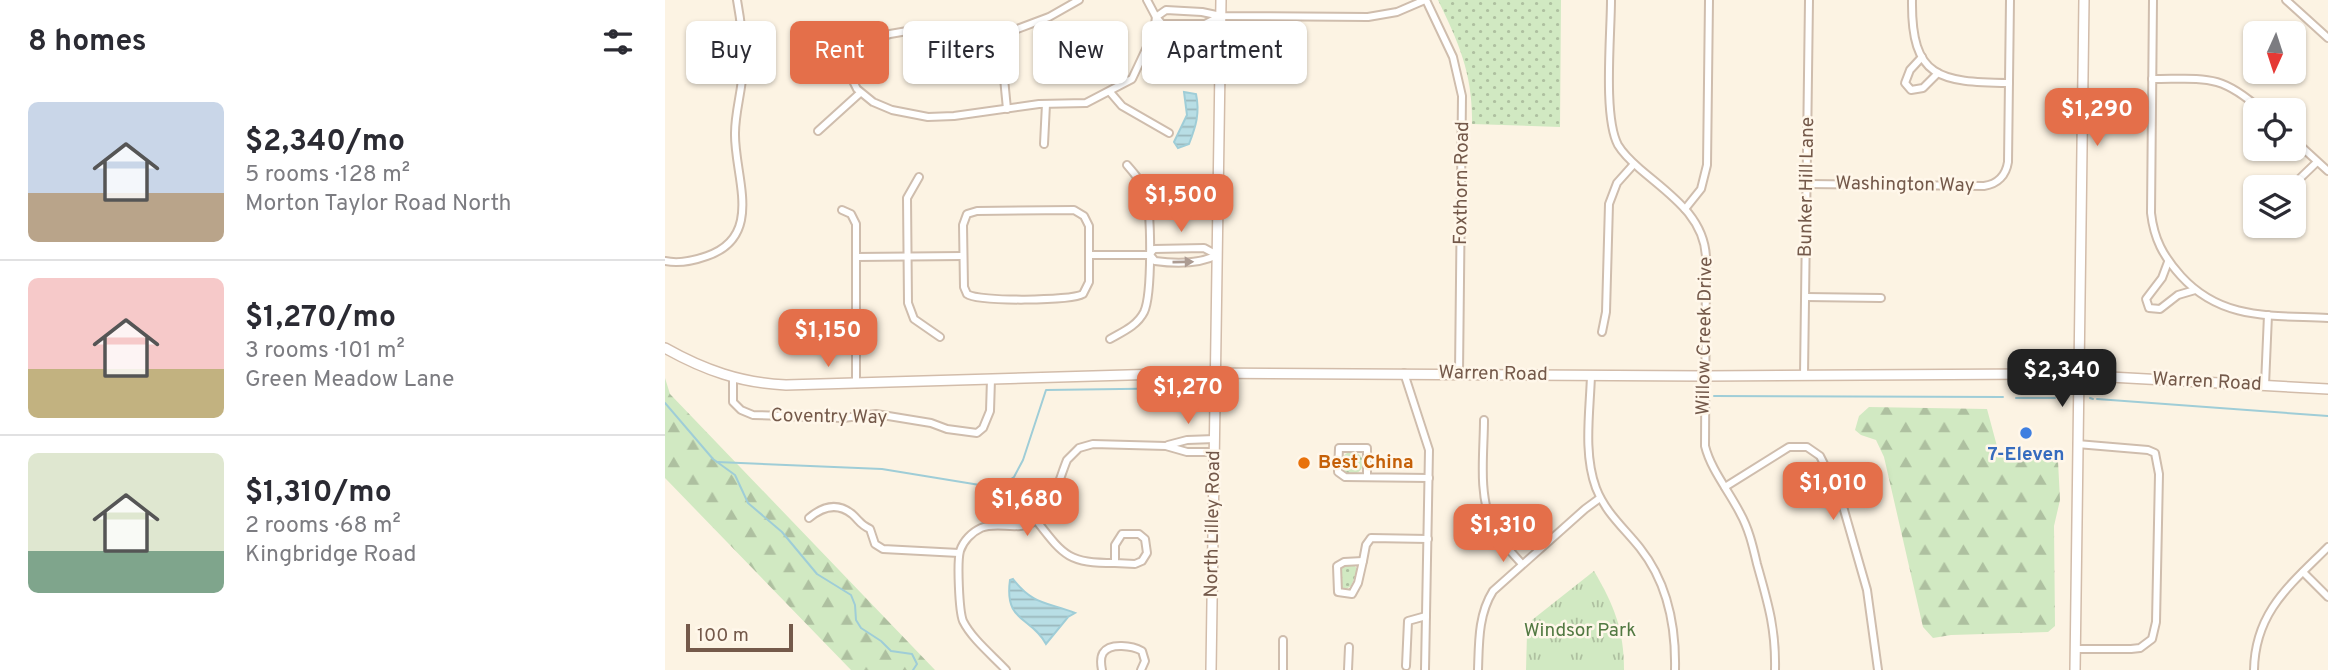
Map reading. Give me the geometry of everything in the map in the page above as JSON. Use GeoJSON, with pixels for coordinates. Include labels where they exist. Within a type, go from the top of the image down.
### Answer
{"type":"FeatureCollection","features":[{"type":"Feature","properties":{"kind":"main road","name":"North Lilley Road"},"geometry":{"type":"LineString","coordinates":[[1211,670],[1221,0]]}},
{"type":"Feature","properties":{"kind":"main road"},"geometry":{"type":"LineString","coordinates":[[2075,670],[2084,0]]}},
{"type":"Feature","properties":{"kind":"main road","name":"Warren Road"},"geometry":{"type":"LineString","coordinates":[[665,348],[713,372],[770,384],[856,384],[1215,373],[1459,373],[1705,376],[2078,375],[2328,389]]}},
{"type":"Feature","properties":{"kind":"street"},"geometry":{"type":"LineString","coordinates":[[665,261],[690,261],[713,254],[730,241],[742,216],[744,201],[735,135],[743,69],[737,0]]}},
{"type":"Feature","properties":{"kind":"street"},"geometry":{"type":"LineString","coordinates":[[1019,29],[1049,17],[1079,0]]}},
{"type":"Feature","properties":{"kind":"street"},"geometry":{"type":"LineString","coordinates":[[1147,0],[1163,24],[1205,24],[1221,16]]}},
{"type":"Feature","properties":{"kind":"street"},"geometry":{"type":"LineString","coordinates":[[854,84],[860,93],[873,102],[892,110],[928,117],[1046,104],[1086,103],[1132,79],[1154,32],[1156,17],[1166,10],[1221,16],[1368,17],[1397,12],[1425,0]]}},
{"type":"Feature","properties":{"kind":"street","name":"Foxthorn Road"},"geometry":{"type":"LineString","coordinates":[[1425,0],[1453,57],[1462,96],[1459,373]]}},
{"type":"Feature","properties":{"kind":"street","name":"Willow Creek Drive"},"geometry":{"type":"LineString","coordinates":[[1611,0],[1611,123],[1618,146],[1685,208],[1699,226],[1706,247],[1705,446],[1747,528],[1773,620],[1775,670]]}},
{"type":"Feature","properties":{"kind":"street"},"geometry":{"type":"LineString","coordinates":[[1685,208],[1701,189],[1707,165],[1709,0]]}},
{"type":"Feature","properties":{"kind":"street","name":"Bunker Hill Lane"},"geometry":{"type":"LineString","coordinates":[[1804,375],[1809,0]]}},
{"type":"Feature","properties":{"kind":"street"},"geometry":{"type":"LineString","coordinates":[[1912,0],[1914,38],[1922,57],[1938,73],[1958,82],[2009,83],[2011,0]]}},
{"type":"Feature","properties":{"kind":"street"},"geometry":{"type":"LineString","coordinates":[[2153,0],[2151,213],[2156,237],[2168,262],[2195,290],[2225,308],[2249,314],[2328,318]]}},
{"type":"Feature","properties":{"kind":"street"},"geometry":{"type":"LineString","coordinates":[[2286,0],[2328,38]]}},
{"type":"Feature","properties":{"kind":"street"},"geometry":{"type":"LineString","coordinates":[[1922,57],[1905,82],[1912,90],[1923,88],[1938,73]]}},
{"type":"Feature","properties":{"kind":"street"},"geometry":{"type":"LineString","coordinates":[[2152,79],[2220,81],[2248,98]]}},
{"type":"Feature","properties":{"kind":"street","name":"Washington Way"},"geometry":{"type":"LineString","coordinates":[[1807,184],[1984,186],[2001,178],[2008,162],[2009,83]]}},
{"type":"Feature","properties":{"kind":"street"},"geometry":{"type":"LineString","coordinates":[[1005,84],[1007,109]]}},
{"type":"Feature","properties":{"kind":"street"},"geometry":{"type":"LineString","coordinates":[[1109,92],[1122,106],[1169,133]]}},
{"type":"Feature","properties":{"kind":"street"},"geometry":{"type":"LineString","coordinates":[[818,131],[860,93]]}},
{"type":"Feature","properties":{"kind":"street"},"geometry":{"type":"LineString","coordinates":[[1044,144],[1046,104]]}},
{"type":"Feature","properties":{"kind":"street"},"geometry":{"type":"LineString","coordinates":[[2306,151],[2328,171]]}},
{"type":"Feature","properties":{"kind":"street"},"geometry":{"type":"LineString","coordinates":[[2304,175],[2318,162]]}},
{"type":"Feature","properties":{"kind":"street"},"geometry":{"type":"LineString","coordinates":[[1602,332],[1606,312],[1609,204],[1617,183],[1635,164]]}},
{"type":"Feature","properties":{"kind":"street"},"geometry":{"type":"LineString","coordinates":[[1110,339],[1131,327],[1143,314],[1148,299],[1146,194],[1127,165]]}},
{"type":"Feature","properties":{"kind":"street"},"geometry":{"type":"LineString","coordinates":[[919,177],[907,198],[908,303],[918,323],[940,338]]}},
{"type":"Feature","properties":{"kind":"street"},"geometry":{"type":"LineString","coordinates":[[842,210],[851,214],[855,221],[856,384]]}},
{"type":"Feature","properties":{"kind":"street"},"geometry":{"type":"LineString","coordinates":[[973,211],[1078,212],[1088,223],[1090,255],[1089,282],[1086,291],[1076,298],[979,299],[969,296],[964,287],[965,217],[973,211]]}},
{"type":"Feature","properties":{"kind":"street"},"geometry":{"type":"LineString","coordinates":[[1090,255],[1149,255],[1155,261],[1204,262],[1217,255],[1205,247],[1154,249],[1149,255]]}},
{"type":"Feature","properties":{"kind":"street"},"geometry":{"type":"LineString","coordinates":[[856,257],[963,257]]}},
{"type":"Feature","properties":{"kind":"street"},"geometry":{"type":"LineString","coordinates":[[2168,262],[2162,278],[2146,299],[2149,308],[2160,309],[2178,295],[2195,290]]}},
{"type":"Feature","properties":{"kind":"street"},"geometry":{"type":"LineString","coordinates":[[1806,297],[1881,298]]}},
{"type":"Feature","properties":{"kind":"street"},"geometry":{"type":"LineString","coordinates":[[2265,385],[2268,315]]}},
{"type":"Feature","properties":{"kind":"street"},"geometry":{"type":"LineString","coordinates":[[1404,373],[1427,440],[1429,478],[1425,670]]}},
{"type":"Feature","properties":{"kind":"street"},"geometry":{"type":"LineString","coordinates":[[1591,375],[1590,458],[1593,480],[1612,516],[1645,555],[1662,584],[1671,623],[1675,670]]}},
{"type":"Feature","properties":{"kind":"street","name":"Coventry Way"},"geometry":{"type":"LineString","coordinates":[[733,378],[733,402],[741,410],[753,415],[843,418],[876,414],[974,433],[983,428],[990,411],[991,379]]}},
{"type":"Feature","properties":{"kind":"street"},"geometry":{"type":"LineString","coordinates":[[1484,419],[1485,485],[1489,516],[1498,536],[1522,564]]}},
{"type":"Feature","properties":{"kind":"street"},"geometry":{"type":"LineString","coordinates":[[1166,446],[1187,440],[1215,439]]}},
{"type":"Feature","properties":{"kind":"street"},"geometry":{"type":"LineString","coordinates":[[1006,670],[968,628],[961,616],[960,552],[967,538],[981,528],[1021,526],[1035,520],[1047,509],[1067,460],[1079,448],[1093,444],[1166,446],[1187,452],[1215,452]]}},
{"type":"Feature","properties":{"kind":"street"},"geometry":{"type":"LineString","coordinates":[[2075,649],[2140,648],[2153,639],[2157,622],[2159,474],[2155,453],[2148,450],[2077,444]]}},
{"type":"Feature","properties":{"kind":"street"},"geometry":{"type":"LineString","coordinates":[[1725,487],[1789,447],[1807,447],[1821,456],[1840,496],[1867,590],[1878,670]]}},
{"type":"Feature","properties":{"kind":"street"},"geometry":{"type":"LineString","coordinates":[[1367,477],[1367,448],[1339,448],[1340,475],[1367,477],[1429,478]]}},
{"type":"Feature","properties":{"kind":"street"},"geometry":{"type":"LineString","coordinates":[[1478,670],[1480,627],[1487,600],[1493,591],[1601,498]]}},
{"type":"Feature","properties":{"kind":"street"},"geometry":{"type":"LineString","coordinates":[[810,518],[821,508],[831,506],[850,513],[859,524],[870,529],[875,544],[883,549],[960,552]]}},
{"type":"Feature","properties":{"kind":"street"},"geometry":{"type":"LineString","coordinates":[[1035,520],[1056,546],[1070,557],[1087,563],[1135,564],[1142,561],[1147,552],[1147,542],[1142,536],[1133,533],[1119,536],[1115,545],[1115,563]]}},
{"type":"Feature","properties":{"kind":"street"},"geometry":{"type":"LineString","coordinates":[[1363,561],[1344,562],[1337,566],[1338,593],[1353,593],[1358,583],[1363,561],[1366,545],[1371,538],[1428,539]]}},
{"type":"Feature","properties":{"kind":"street"},"geometry":{"type":"LineString","coordinates":[[2254,670],[2255,651],[2264,621],[2279,597],[2328,547]]}},
{"type":"Feature","properties":{"kind":"street"},"geometry":{"type":"LineString","coordinates":[[2303,572],[2328,597]]}},
{"type":"Feature","properties":{"kind":"street"},"geometry":{"type":"LineString","coordinates":[[1406,666],[1408,621],[1426,616]]}},
{"type":"Feature","properties":{"kind":"street"},"geometry":{"type":"LineString","coordinates":[[1283,640],[1283,670]]}},
{"type":"Feature","properties":{"kind":"street"},"geometry":{"type":"LineString","coordinates":[[1102,670],[1103,652],[1112,647],[1133,647],[1142,651],[1145,660],[1141,670]]}},
{"type":"Feature","properties":{"kind":"street"},"geometry":{"type":"LineString","coordinates":[[1348,670],[1349,647]]}},
{"type":"Feature","properties":{"kind":"green space"},"geometry":{"type":"Polygon","coordinates":[[[1438,0],[1561,0],[1560,127],[1472,124],[1470,90],[1463,60],[1438,0]]]}},
{"type":"Feature","properties":{"kind":"green space"},"geometry":{"type":"Polygon","coordinates":[[[665,378],[670,394],[935,670],[851,670],[665,478],[665,378]]]}},
{"type":"Feature","properties":{"kind":"green space"},"geometry":{"type":"Polygon","coordinates":[[[1869,407],[1987,409],[1998,450],[2008,456],[2052,456],[2058,461],[2060,500],[2054,526],[2055,626],[2048,632],[1933,638],[1923,627],[1884,457],[1876,440],[1855,430],[1859,416],[1869,407]]]}},
{"type":"Feature","properties":{"kind":"green space"},"geometry":{"type":"Polygon","coordinates":[[[1352,452],[1362,459],[1363,463],[1356,473],[1352,474],[1342,467],[1341,463],[1348,453],[1352,452]]]}},
{"type":"Feature","properties":{"kind":"green space"},"geometry":{"type":"Polygon","coordinates":[[[1345,565],[1354,565],[1358,570],[1351,586],[1343,591],[1339,586],[1340,569],[1345,565]]]}},
{"type":"Feature","properties":{"kind":"green space","name":"Windsor Park"},"geometry":{"type":"Polygon","coordinates":[[[1594,571],[1617,618],[1624,670],[1526,670],[1527,633],[1532,620],[1594,571]]]}},
{"type":"Feature","properties":{"kind":"water"},"geometry":{"type":"Polygon","coordinates":[[[1184,92],[1196,94],[1197,113],[1189,144],[1178,148],[1174,142],[1187,115],[1184,92]]]}},
{"type":"Feature","properties":{"kind":"water"},"geometry":{"type":"Polygon","coordinates":[[[1013,579],[1027,594],[1041,602],[1075,613],[1068,617],[1046,644],[1015,612],[1009,594],[1010,580],[1013,579]]]}},
{"type":"Feature","properties":{"kind":"waterway"},"geometry":{"type":"LineString","coordinates":[[717,462],[882,469],[998,488],[1014,477],[1023,460],[1046,390],[1195,388]]}},
{"type":"Feature","properties":{"kind":"waterway"},"geometry":{"type":"LineString","coordinates":[[1714,396],[2003,397]]}},
{"type":"Feature","properties":{"kind":"waterway"},"geometry":{"type":"LineString","coordinates":[[2016,398],[2055,398]]}},
{"type":"Feature","properties":{"kind":"waterway"},"geometry":{"type":"LineString","coordinates":[[2097,399],[2328,416]]}},
{"type":"Feature","properties":{"kind":"waterway"},"geometry":{"type":"LineString","coordinates":[[665,403],[713,459],[735,475],[748,503],[782,532],[817,574],[851,595],[856,620],[861,628],[891,651],[912,654],[917,664],[913,670]]}},
{"type":"Feature","properties":{"kind":"place","name":"7-Eleven"},"geometry":{"type":"Point","coordinates":[2026,433]}},
{"type":"Feature","properties":{"kind":"place","name":"Best China"},"geometry":{"type":"Point","coordinates":[1304,463]}}]}
